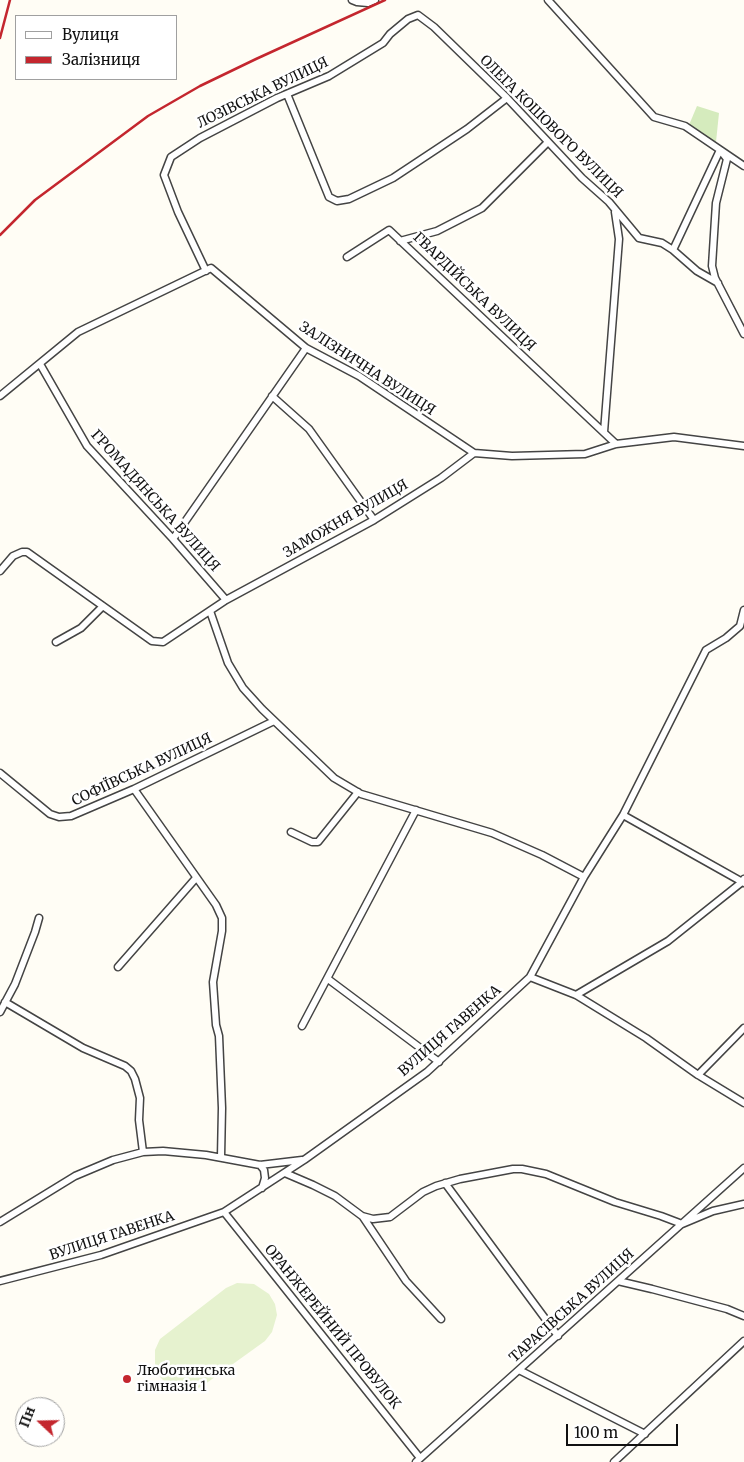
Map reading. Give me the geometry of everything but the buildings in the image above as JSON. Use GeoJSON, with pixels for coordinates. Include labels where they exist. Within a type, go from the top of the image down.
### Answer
{"type":"FeatureCollection","features":[{"type":"Feature","properties":{"kind":"street"},"geometry":{"type":"LineString","coordinates":[[355,1],[368,3],[375,0]]}},
{"type":"Feature","properties":{"kind":"street"},"geometry":{"type":"LineString","coordinates":[[548,0],[654,117],[685,126],[744,166]]}},
{"type":"Feature","properties":{"kind":"street","name":"ЛОЗІВСЬКА ВУЛИЦЯ"},"geometry":{"type":"LineString","coordinates":[[206,270],[178,212],[164,175],[171,157],[200,138],[277,98],[329,76],[383,43],[390,34],[408,19],[418,15]]}},
{"type":"Feature","properties":{"kind":"street","name":"ОЛЕГА КОШОВОГО ВУЛИЦЯ"},"geometry":{"type":"LineString","coordinates":[[418,15],[434,27],[507,98],[582,178],[609,202],[639,238],[662,243],[673,250],[697,272],[718,283]]}},
{"type":"Feature","properties":{"kind":"street"},"geometry":{"type":"LineString","coordinates":[[287,94],[329,197],[337,201],[349,199],[393,178],[467,129],[507,98]]}},
{"type":"Feature","properties":{"kind":"street","name":"ГВАРДІЙСЬКА ВУЛИЦЯ"},"geometry":{"type":"LineString","coordinates":[[400,241],[437,231],[482,208],[548,142]]}},
{"type":"Feature","properties":{"kind":"street"},"geometry":{"type":"LineString","coordinates":[[673,250],[720,150]]}},
{"type":"Feature","properties":{"kind":"street"},"geometry":{"type":"LineString","coordinates":[[720,150],[727,159],[716,203],[712,266],[718,283],[744,334]]}},
{"type":"Feature","properties":{"kind":"street"},"geometry":{"type":"LineString","coordinates":[[604,432],[619,239],[615,209]]}},
{"type":"Feature","properties":{"kind":"street"},"geometry":{"type":"LineString","coordinates":[[347,257],[389,230],[400,241]]}},
{"type":"Feature","properties":{"kind":"street","name":"ГВАРДІЙСЬКА ВУЛИЦЯ"},"geometry":{"type":"LineString","coordinates":[[400,241],[616,444]]}},
{"type":"Feature","properties":{"kind":"street","name":"ЗАЛІЗНИЧНА ВУЛИЦЯ"},"geometry":{"type":"LineString","coordinates":[[206,270],[211,268],[306,348],[359,376],[474,453]]}},
{"type":"Feature","properties":{"kind":"street"},"geometry":{"type":"LineString","coordinates":[[0,396],[78,332],[206,270]]}},
{"type":"Feature","properties":{"kind":"street"},"geometry":{"type":"LineString","coordinates":[[172,539],[306,348]]}},
{"type":"Feature","properties":{"kind":"street","name":"ГРОМАДЯНСЬКА ВУЛИЦЯ"},"geometry":{"type":"LineString","coordinates":[[40,364],[87,446],[226,600]]}},
{"type":"Feature","properties":{"kind":"street"},"geometry":{"type":"LineString","coordinates":[[272,396],[309,429],[374,520]]}},
{"type":"Feature","properties":{"kind":"street"},"geometry":{"type":"LineString","coordinates":[[474,453],[512,456],[585,454],[616,444],[674,437],[744,446]]}},
{"type":"Feature","properties":{"kind":"street","name":"ЗАМОЖНЯ ВУЛИЦЯ"},"geometry":{"type":"LineString","coordinates":[[103,606],[152,641],[166,640],[226,600],[374,520],[441,478],[474,453]]}},
{"type":"Feature","properties":{"kind":"street"},"geometry":{"type":"LineString","coordinates":[[0,571],[17,553],[27,552],[103,606],[81,628],[56,642]]}},
{"type":"Feature","properties":{"kind":"street","name":"ВУЛИЦЯ ГАВЕНКА"},"geometry":{"type":"LineString","coordinates":[[0,1282],[101,1255],[224,1212],[304,1160],[439,1062],[530,977],[584,877],[623,815],[706,650],[742,626],[744,610]]}},
{"type":"Feature","properties":{"kind":"street"},"geometry":{"type":"LineString","coordinates":[[210,611],[228,663],[252,699],[334,778],[358,792],[500,837],[542,855],[584,877]]}},
{"type":"Feature","properties":{"kind":"street","name":"СОФІЇВСЬКА ВУЛИЦЯ"},"geometry":{"type":"LineString","coordinates":[[0,773],[46,811],[59,817],[71,816],[134,789],[274,721]]}},
{"type":"Feature","properties":{"kind":"street"},"geometry":{"type":"LineString","coordinates":[[134,789],[220,911],[223,924],[214,982],[216,1025],[219,1036],[222,1108],[221,1157]]}},
{"type":"Feature","properties":{"kind":"street"},"geometry":{"type":"LineString","coordinates":[[291,832],[312,842],[318,842],[358,792]]}},
{"type":"Feature","properties":{"kind":"street"},"geometry":{"type":"LineString","coordinates":[[302,1026],[416,810]]}},
{"type":"Feature","properties":{"kind":"street"},"geometry":{"type":"LineString","coordinates":[[576,995],[668,942],[743,881],[623,815]]}},
{"type":"Feature","properties":{"kind":"street"},"geometry":{"type":"LineString","coordinates":[[118,967],[196,878]]}},
{"type":"Feature","properties":{"kind":"street"},"geometry":{"type":"LineString","coordinates":[[0,1012],[15,984],[36,932],[39,918]]}},
{"type":"Feature","properties":{"kind":"street"},"geometry":{"type":"LineString","coordinates":[[530,977],[576,995],[646,1038],[698,1075],[744,1102]]}},
{"type":"Feature","properties":{"kind":"street"},"geometry":{"type":"LineString","coordinates":[[328,979],[439,1062]]}},
{"type":"Feature","properties":{"kind":"street"},"geometry":{"type":"LineString","coordinates":[[5,1002],[83,1048],[131,1071],[140,1098],[139,1120],[144,1152]]}},
{"type":"Feature","properties":{"kind":"street"},"geometry":{"type":"LineString","coordinates":[[698,1075],[744,1028]]}},
{"type":"Feature","properties":{"kind":"street"},"geometry":{"type":"LineString","coordinates":[[0,1222],[75,1176],[113,1160],[144,1152],[221,1157],[260,1165],[304,1160]]}},
{"type":"Feature","properties":{"kind":"street"},"geometry":{"type":"LineString","coordinates":[[260,1165],[264,1170],[265,1178],[262,1188]]}},
{"type":"Feature","properties":{"kind":"street","name":"ТАРАСІВСЬКА ВУЛИЦЯ"},"geometry":{"type":"LineString","coordinates":[[418,1460],[744,1168]]}},
{"type":"Feature","properties":{"kind":"street"},"geometry":{"type":"LineString","coordinates":[[362,1216],[379,1220],[390,1217],[423,1192],[445,1183],[513,1169],[532,1171],[560,1179],[607,1199],[682,1224],[713,1211],[744,1204]]}},
{"type":"Feature","properties":{"kind":"street"},"geometry":{"type":"LineString","coordinates":[[285,1173],[335,1196],[362,1216],[406,1281],[441,1319]]}},
{"type":"Feature","properties":{"kind":"street"},"geometry":{"type":"LineString","coordinates":[[445,1183],[558,1336]]}},
{"type":"Feature","properties":{"kind":"street","name":"ОРАНЖЕРЕЙНИЙ ПРОВУЛОК"},"geometry":{"type":"LineString","coordinates":[[224,1212],[418,1460]]}},
{"type":"Feature","properties":{"kind":"street"},"geometry":{"type":"LineString","coordinates":[[618,1281],[727,1309],[744,1316]]}},
{"type":"Feature","properties":{"kind":"street"},"geometry":{"type":"LineString","coordinates":[[614,1462],[744,1341]]}},
{"type":"Feature","properties":{"kind":"street"},"geometry":{"type":"LineString","coordinates":[[519,1370],[644,1434]]}},
{"type":"Feature","properties":{"kind":"green space"},"geometry":{"type":"Polygon","coordinates":[[[697,106],[719,113],[716,142],[689,125],[697,106]]]}},
{"type":"Feature","properties":{"kind":"green space"},"geometry":{"type":"Polygon","coordinates":[[[237,1283],[254,1284],[269,1294],[275,1304],[277,1315],[272,1332],[265,1341],[201,1387],[185,1391],[168,1385],[160,1377],[155,1367],[155,1350],[160,1339],[226,1288],[237,1283]]]}},
{"type":"Feature","properties":{"kind":"railway"},"geometry":{"type":"LineString","coordinates":[[0,38],[10,0]]}},
{"type":"Feature","properties":{"kind":"railway"},"geometry":{"type":"LineString","coordinates":[[0,235],[35,200],[148,116],[200,86],[385,0]]}},
{"type":"Feature","properties":{"kind":"place","name":"Люботинська гiмназiя 1"},"geometry":{"type":"Point","coordinates":[127,1379]}}]}
